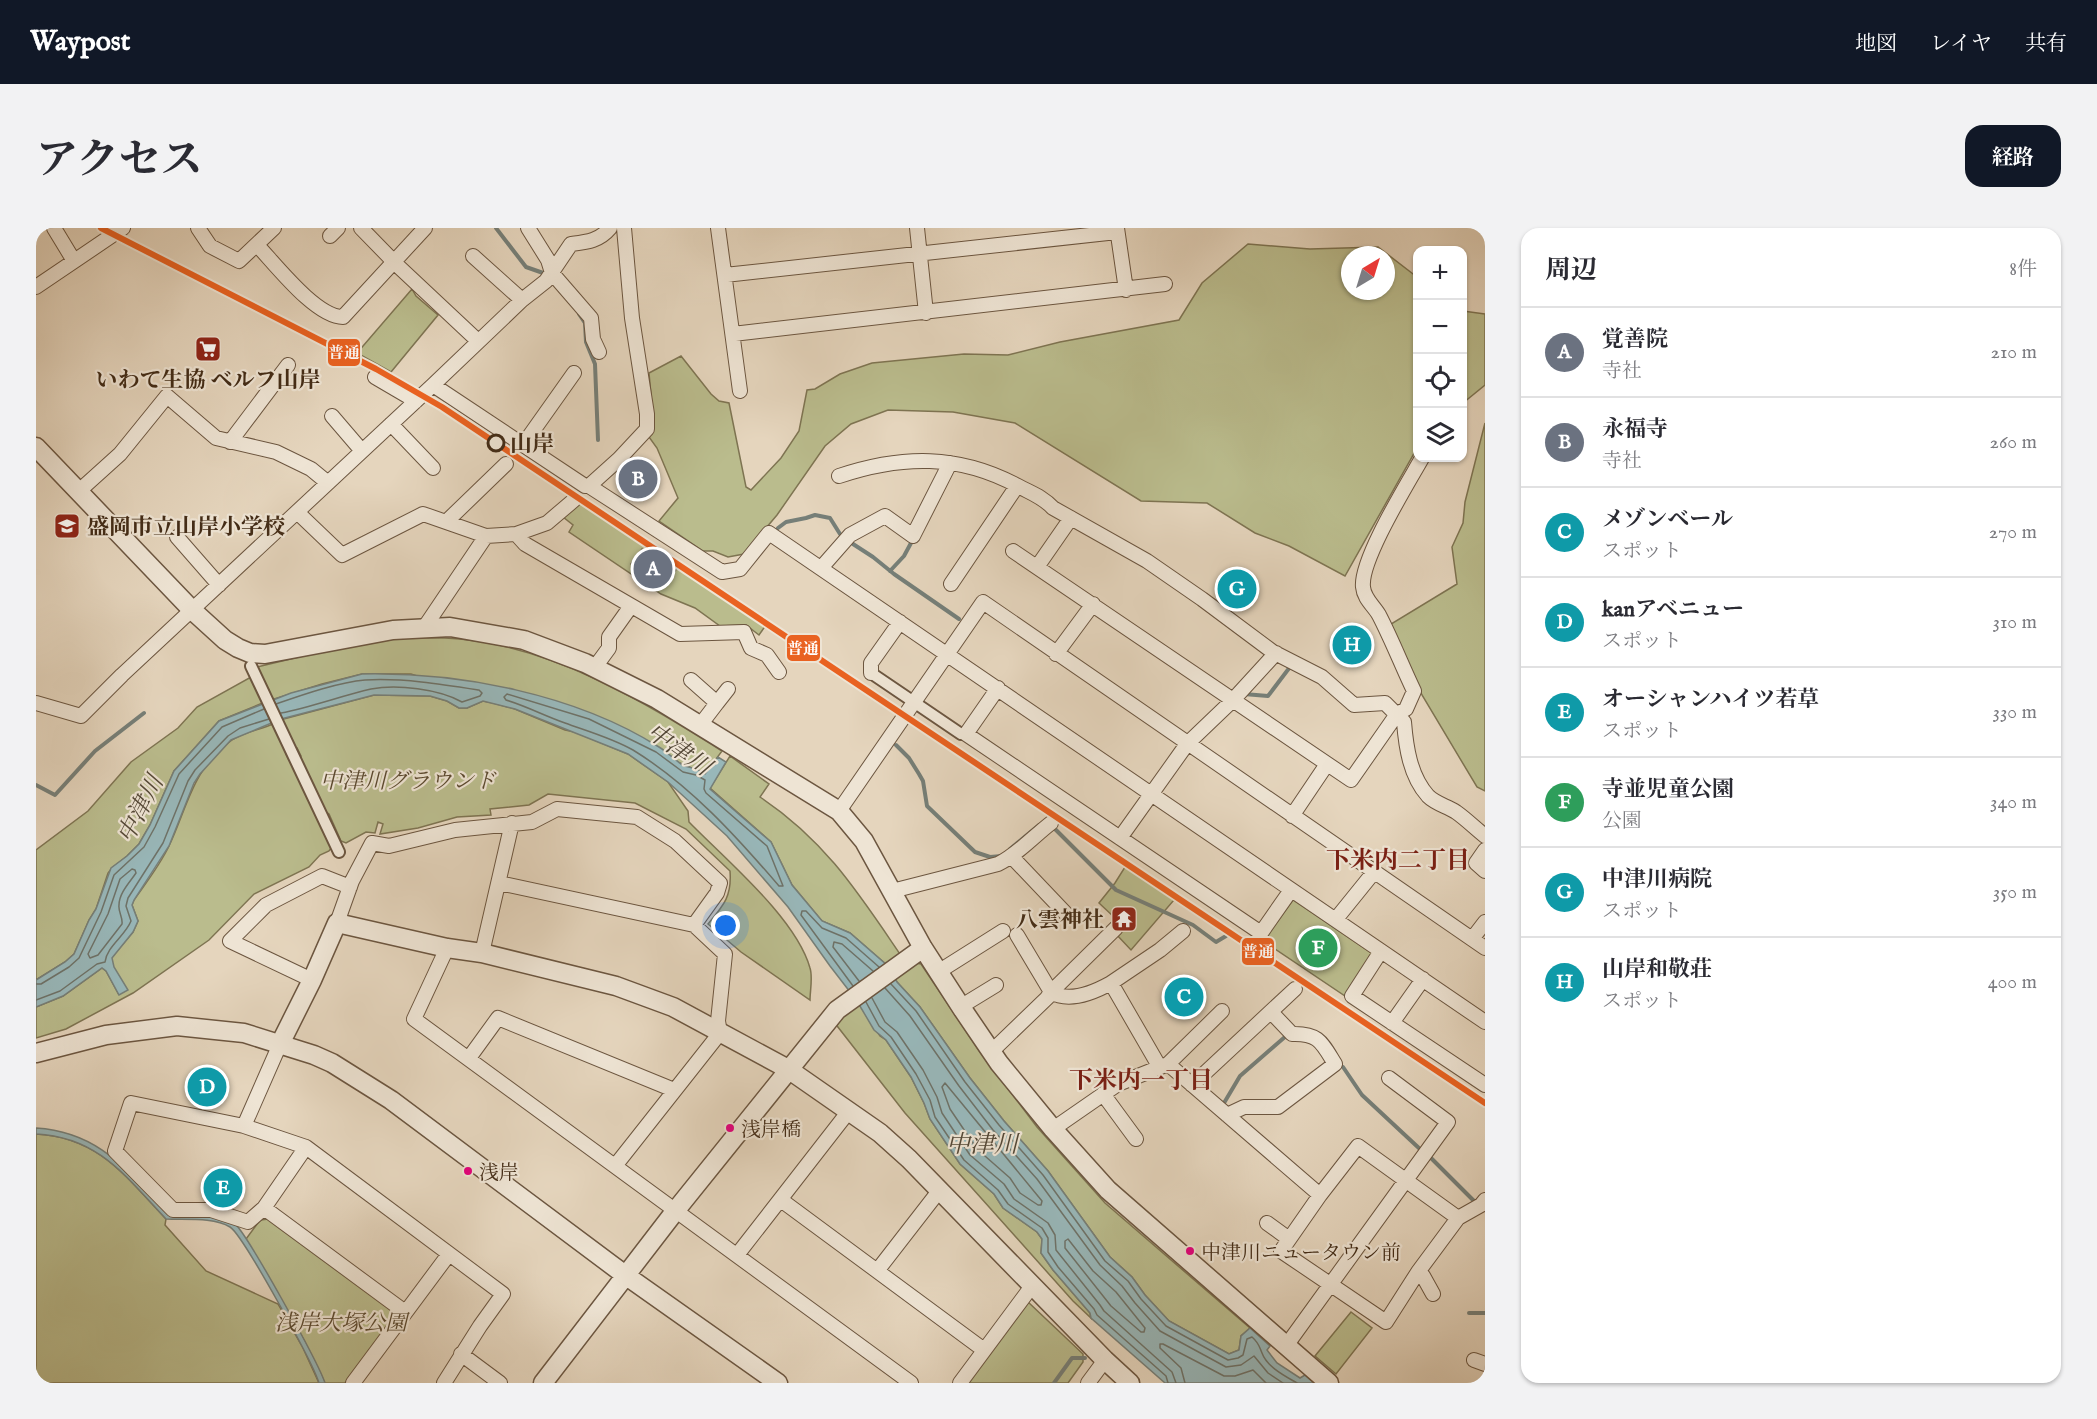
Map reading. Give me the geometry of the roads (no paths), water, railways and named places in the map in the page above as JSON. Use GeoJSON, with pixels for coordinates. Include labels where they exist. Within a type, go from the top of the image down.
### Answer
{"type":"FeatureCollection","features":[{"type":"Feature","properties":{"kind":"street"},"geometry":{"type":"LineString","coordinates":[[54,228],[75,261]]}},
{"type":"Feature","properties":{"kind":"street"},"geometry":{"type":"LineString","coordinates":[[36,286],[123,228]]}},
{"type":"Feature","properties":{"kind":"street"},"geometry":{"type":"LineString","coordinates":[[198,228],[210,246],[239,261],[274,228]]}},
{"type":"Feature","properties":{"kind":"street"},"geometry":{"type":"LineString","coordinates":[[361,228],[398,266],[478,340]]}},
{"type":"Feature","properties":{"kind":"street"},"geometry":{"type":"LineString","coordinates":[[257,245],[316,307],[334,317],[343,317],[424,228]]}},
{"type":"Feature","properties":{"kind":"street"},"geometry":{"type":"LineString","coordinates":[[528,228],[548,260],[552,273],[591,318],[593,339],[599,352]]}},
{"type":"Feature","properties":{"kind":"street"},"geometry":{"type":"LineString","coordinates":[[36,703],[81,716],[478,340],[546,281],[571,244],[590,242],[606,233],[610,228]]}},
{"type":"Feature","properties":{"kind":"street"},"geometry":{"type":"LineString","coordinates":[[589,486],[647,429],[647,414],[632,318],[624,228]]}},
{"type":"Feature","properties":{"kind":"street"},"geometry":{"type":"LineString","coordinates":[[718,228],[740,391]]}},
{"type":"Feature","properties":{"kind":"street"},"geometry":{"type":"LineString","coordinates":[[917,228],[926,313]]}},
{"type":"Feature","properties":{"kind":"street"},"geometry":{"type":"LineString","coordinates":[[725,276],[920,255],[1117,230],[1126,290]]}},
{"type":"Feature","properties":{"kind":"street"},"geometry":{"type":"LineString","coordinates":[[473,256],[522,300]]}},
{"type":"Feature","properties":{"kind":"street"},"geometry":{"type":"LineString","coordinates":[[733,334],[1165,284]]}},
{"type":"Feature","properties":{"kind":"street"},"geometry":{"type":"LineString","coordinates":[[230,442],[288,365]]}},
{"type":"Feature","properties":{"kind":"street"},"geometry":{"type":"LineString","coordinates":[[523,445],[574,373]]}},
{"type":"Feature","properties":{"kind":"street"},"geometry":{"type":"LineString","coordinates":[[375,377],[416,401]]}},
{"type":"Feature","properties":{"kind":"street"},"geometry":{"type":"LineString","coordinates":[[433,385],[585,486],[589,486],[722,572],[740,569],[769,533],[948,653],[1485,1022]]}},
{"type":"Feature","properties":{"kind":"street"},"geometry":{"type":"LineString","coordinates":[[79,491],[120,454],[167,396],[216,438],[276,452],[311,469],[328,483]]}},
{"type":"Feature","properties":{"kind":"street"},"geometry":{"type":"LineString","coordinates":[[332,416],[362,451]]}},
{"type":"Feature","properties":{"kind":"street"},"geometry":{"type":"LineString","coordinates":[[391,424],[433,468]]}},
{"type":"Feature","properties":{"kind":"street"},"geometry":{"type":"LineString","coordinates":[[36,447],[192,610],[225,640],[238,648],[250,653],[265,654],[393,630],[450,627],[524,640],[585,663],[657,699],[839,811],[864,841],[892,891],[918,951],[938,972],[991,1052],[1053,1129],[1108,1190],[1329,1383]]}},
{"type":"Feature","properties":{"kind":"street"},"geometry":{"type":"LineString","coordinates":[[839,476],[890,462],[931,460],[973,466],[1045,500],[1053,508],[1147,561],[1276,653],[1322,677],[1354,705],[1385,703],[1404,722],[1408,752],[1428,795],[1452,807],[1485,836]]}},
{"type":"Feature","properties":{"kind":"street"},"geometry":{"type":"LineString","coordinates":[[1013,551],[1351,780],[1397,714],[1406,709],[1414,691],[1380,617],[1366,598],[1363,588],[1364,574],[1401,494],[1420,462]]}},
{"type":"Feature","properties":{"kind":"street"},"geometry":{"type":"LineString","coordinates":[[821,568],[850,535],[885,516],[913,536],[950,463]]}},
{"type":"Feature","properties":{"kind":"street"},"geometry":{"type":"LineString","coordinates":[[446,522],[506,464]]}},
{"type":"Feature","properties":{"kind":"street"},"geometry":{"type":"LineString","coordinates":[[951,584],[1017,486]]}},
{"type":"Feature","properties":{"kind":"street"},"geometry":{"type":"LineString","coordinates":[[297,512],[342,555],[423,514],[486,536],[516,534],[547,523],[574,500]]}},
{"type":"Feature","properties":{"kind":"street"},"geometry":{"type":"LineString","coordinates":[[1037,567],[1071,518]]}},
{"type":"Feature","properties":{"kind":"street"},"geometry":{"type":"LineString","coordinates":[[516,534],[525,544],[680,634],[744,632],[751,648],[767,655],[779,672]]}},
{"type":"Feature","properties":{"kind":"street"},"geometry":{"type":"LineString","coordinates":[[424,628],[486,536]]}},
{"type":"Feature","properties":{"kind":"street"},"geometry":{"type":"LineString","coordinates":[[177,537],[219,585]]}},
{"type":"Feature","properties":{"kind":"street"},"geometry":{"type":"LineString","coordinates":[[839,811],[982,602],[1485,948]]}},
{"type":"Feature","properties":{"kind":"street"},"geometry":{"type":"LineString","coordinates":[[1056,654],[1093,604]]}},
{"type":"Feature","properties":{"kind":"street"},"geometry":{"type":"LineString","coordinates":[[598,663],[609,648],[609,637],[631,606]]}},
{"type":"Feature","properties":{"kind":"street"},"geometry":{"type":"LineString","coordinates":[[900,622],[871,663],[871,673],[914,703],[961,734],[966,734],[1261,933],[1291,890]]}},
{"type":"Feature","properties":{"kind":"street"},"geometry":{"type":"LineString","coordinates":[[1120,838],[1187,744],[1233,700],[1276,653]]}},
{"type":"Feature","properties":{"kind":"street"},"geometry":{"type":"LineString","coordinates":[[251,666],[339,852]]}},
{"type":"Feature","properties":{"kind":"street"},"geometry":{"type":"LineString","coordinates":[[691,680],[717,702]]}},
{"type":"Feature","properties":{"kind":"street"},"geometry":{"type":"LineString","coordinates":[[966,734],[998,688]]}},
{"type":"Feature","properties":{"kind":"street"},"geometry":{"type":"LineString","coordinates":[[704,720],[728,690]]}},
{"type":"Feature","properties":{"kind":"street"},"geometry":{"type":"LineString","coordinates":[[1292,816],[1327,764]]}},
{"type":"Feature","properties":{"kind":"street"},"geometry":{"type":"LineString","coordinates":[[244,1126],[280,1044],[312,980],[350,887],[372,843],[388,846],[455,830],[532,822],[557,808],[637,817],[675,841],[720,883],[717,893],[694,924]]}},
{"type":"Feature","properties":{"kind":"street"},"geometry":{"type":"LineString","coordinates":[[892,891],[998,864],[1012,856],[1051,822]]}},
{"type":"Feature","properties":{"kind":"street"},"geometry":{"type":"LineString","coordinates":[[482,953],[512,824]]}},
{"type":"Feature","properties":{"kind":"street"},"geometry":{"type":"LineString","coordinates":[[1485,850],[1476,863],[1485,871]]}},
{"type":"Feature","properties":{"kind":"street"},"geometry":{"type":"LineString","coordinates":[[1012,856],[1070,918]]}},
{"type":"Feature","properties":{"kind":"street"},"geometry":{"type":"LineString","coordinates":[[1336,919],[1374,872]]}},
{"type":"Feature","properties":{"kind":"street"},"geometry":{"type":"LineString","coordinates":[[312,980],[230,941],[266,905],[322,876],[350,887]]}},
{"type":"Feature","properties":{"kind":"street"},"geometry":{"type":"LineString","coordinates":[[499,883],[694,924],[725,954],[718,1021],[720,1033],[615,1166]]}},
{"type":"Feature","properties":{"kind":"street"},"geometry":{"type":"LineString","coordinates":[[1472,939],[1485,922]]}},
{"type":"Feature","properties":{"kind":"street"},"geometry":{"type":"LineString","coordinates":[[337,923],[447,948],[482,953],[616,986],[673,1007],[788,1070],[880,1133],[909,1159],[1130,1383]]}},
{"type":"Feature","properties":{"kind":"street"},"geometry":{"type":"LineString","coordinates":[[991,1052],[1116,928]]}},
{"type":"Feature","properties":{"kind":"street"},"geometry":{"type":"LineString","coordinates":[[938,972],[1010,933],[1051,992],[1063,998],[1079,996],[1112,983],[1183,931]]}},
{"type":"Feature","properties":{"kind":"street"},"geometry":{"type":"LineString","coordinates":[[447,948],[414,1019],[911,1383]]}},
{"type":"Feature","properties":{"kind":"street"},"geometry":{"type":"LineString","coordinates":[[543,1383],[676,1210],[837,1010],[918,951]]}},
{"type":"Feature","properties":{"kind":"street"},"geometry":{"type":"LineString","coordinates":[[1381,951],[1352,996],[1485,1086]]}},
{"type":"Feature","properties":{"kind":"street"},"geometry":{"type":"LineString","coordinates":[[1392,1023],[1423,979]]}},
{"type":"Feature","properties":{"kind":"street"},"geometry":{"type":"LineString","coordinates":[[1112,983],[1164,1065],[1192,1085],[1320,1195]]}},
{"type":"Feature","properties":{"kind":"street"},"geometry":{"type":"LineString","coordinates":[[960,1007],[996,985]]}},
{"type":"Feature","properties":{"kind":"street"},"geometry":{"type":"LineString","coordinates":[[1192,1085],[1295,989]]}},
{"type":"Feature","properties":{"kind":"street"},"geometry":{"type":"LineString","coordinates":[[1053,1129],[1118,1084],[1164,1065],[1222,1011]]}},
{"type":"Feature","properties":{"kind":"street"},"geometry":{"type":"LineString","coordinates":[[1227,1115],[1244,1107],[1278,1107],[1335,1064],[1322,1042],[1307,1034],[1292,1034],[1271,1012]]}},
{"type":"Feature","properties":{"kind":"street"},"geometry":{"type":"LineString","coordinates":[[469,1058],[498,1018],[674,1090]]}},
{"type":"Feature","properties":{"kind":"street"},"geometry":{"type":"LineString","coordinates":[[36,1053],[106,1035],[177,1026],[244,1033],[332,1063],[381,1094],[625,1275],[778,1383]]}},
{"type":"Feature","properties":{"kind":"street"},"geometry":{"type":"LineString","coordinates":[[1286,1346],[1448,1122],[1389,1078]]}},
{"type":"Feature","properties":{"kind":"street"},"geometry":{"type":"LineString","coordinates":[[1103,1094],[1136,1140]]}},
{"type":"Feature","properties":{"kind":"street"},"geometry":{"type":"LineString","coordinates":[[306,1147],[264,1208],[248,1222],[211,1210],[173,1210],[115,1151],[131,1103],[244,1126],[306,1147],[503,1294],[461,1354],[444,1383]]}},
{"type":"Feature","properties":{"kind":"street"},"geometry":{"type":"LineString","coordinates":[[737,1255],[849,1111]]}},
{"type":"Feature","properties":{"kind":"street"},"geometry":{"type":"LineString","coordinates":[[1458,1218],[1358,1146],[1281,1251],[1386,1322],[1418,1272],[1458,1218],[1482,1205],[1485,1200]]}},
{"type":"Feature","properties":{"kind":"street"},"geometry":{"type":"LineString","coordinates":[[878,1270],[939,1191]]}},
{"type":"Feature","properties":{"kind":"street"},"geometry":{"type":"LineString","coordinates":[[781,1200],[984,1350]]}},
{"type":"Feature","properties":{"kind":"street"},"geometry":{"type":"LineString","coordinates":[[264,1208],[405,1312]]}},
{"type":"Feature","properties":{"kind":"street"},"geometry":{"type":"LineString","coordinates":[[1267,1223],[1289,1239]]}},
{"type":"Feature","properties":{"kind":"street"},"geometry":{"type":"LineString","coordinates":[[353,1383],[449,1254]]}},
{"type":"Feature","properties":{"kind":"street"},"geometry":{"type":"LineString","coordinates":[[1418,1272],[1423,1276],[1433,1294]]}},
{"type":"Feature","properties":{"kind":"street"},"geometry":{"type":"LineString","coordinates":[[960,1383],[1032,1286]]}},
{"type":"Feature","properties":{"kind":"street"},"geometry":{"type":"LineString","coordinates":[[461,1354],[500,1383]]}},
{"type":"Feature","properties":{"kind":"street"},"geometry":{"type":"LineString","coordinates":[[1088,1383],[1105,1360]]}},
{"type":"Feature","properties":{"kind":"water","name":"中津川"},"geometry":{"type":"Polygon","coordinates":[[[362,674],[438,677],[516,690],[591,713],[659,747],[681,764],[705,774],[718,757],[726,762],[710,789],[771,842],[792,885],[822,921],[850,933],[888,966],[897,982],[920,1007],[970,1078],[1048,1171],[1110,1257],[1132,1277],[1169,1321],[1229,1354],[1239,1350],[1241,1336],[1250,1328],[1270,1346],[1267,1350],[1277,1363],[1300,1378],[1305,1375],[1314,1383],[1165,1383],[1091,1318],[1090,1313],[1041,1253],[1042,1239],[1037,1232],[1003,1208],[994,1194],[960,1164],[930,1119],[911,1077],[886,1040],[874,1030],[857,1001],[788,907],[727,836],[668,782],[628,754],[515,709],[483,701],[467,708],[459,708],[447,701],[430,696],[374,695],[281,719],[231,740],[194,783],[169,846],[134,900],[132,905],[138,921],[133,932],[112,958],[114,967],[128,990],[119,995],[102,968],[63,996],[36,1007],[36,980],[74,954],[96,909],[111,868],[139,844],[174,771],[219,721],[291,693],[362,674]]]}},
{"type":"Feature","properties":{"kind":"water"},"geometry":{"type":"Polygon","coordinates":[[[36,1128],[78,1137],[111,1156],[168,1213],[210,1216],[233,1222],[252,1247],[310,1351],[325,1383],[319,1383],[277,1300],[249,1252],[230,1227],[208,1220],[166,1219],[110,1162],[77,1143],[36,1134],[36,1128]]]}},
{"type":"Feature","properties":{"kind":"waterway"},"geometry":{"type":"LineString","coordinates":[[496,228],[526,267],[546,274]]}},
{"type":"Feature","properties":{"kind":"waterway"},"geometry":{"type":"LineString","coordinates":[[579,314],[585,323],[586,342],[595,364],[598,440]]}},
{"type":"Feature","properties":{"kind":"waterway"},"geometry":{"type":"LineString","coordinates":[[778,528],[786,522],[815,515],[830,518],[840,534]]}},
{"type":"Feature","properties":{"kind":"waterway"},"geometry":{"type":"LineString","coordinates":[[890,571],[904,556],[911,543]]}},
{"type":"Feature","properties":{"kind":"waterway"},"geometry":{"type":"LineString","coordinates":[[853,544],[959,619]]}},
{"type":"Feature","properties":{"kind":"waterway"},"geometry":{"type":"LineString","coordinates":[[1244,694],[1268,696],[1290,667]]}},
{"type":"Feature","properties":{"kind":"waterway"},"geometry":{"type":"LineString","coordinates":[[36,785],[55,795],[95,751],[144,713]]}},
{"type":"Feature","properties":{"kind":"waterway"},"geometry":{"type":"LineString","coordinates":[[896,745],[909,758],[923,781],[927,806],[975,852],[990,857],[1002,856]]}},
{"type":"Feature","properties":{"kind":"waterway"},"geometry":{"type":"LineString","coordinates":[[1010,849],[1039,825]]}},
{"type":"Feature","properties":{"kind":"waterway"},"geometry":{"type":"LineString","coordinates":[[1053,827],[1116,890],[1193,925],[1216,942],[1226,936]]}},
{"type":"Feature","properties":{"kind":"waterway"},"geometry":{"type":"LineString","coordinates":[[1224,1103],[1240,1076],[1286,1036]]}},
{"type":"Feature","properties":{"kind":"waterway"},"geometry":{"type":"LineString","coordinates":[[1343,1067],[1362,1095],[1421,1150]]}},
{"type":"Feature","properties":{"kind":"waterway"},"geometry":{"type":"LineString","coordinates":[[1430,1157],[1475,1202]]}},
{"type":"Feature","properties":{"kind":"waterway"},"geometry":{"type":"LineString","coordinates":[[1469,1313],[1485,1313]]}},
{"type":"Feature","properties":{"kind":"waterway"},"geometry":{"type":"LineString","coordinates":[[1054,1383],[1072,1358],[1085,1358]]}},
{"type":"Feature","properties":{"kind":"place","name":"いわて生協 ベルフ山岸"},"geometry":{"type":"Point","coordinates":[208,349]}},
{"type":"Feature","properties":{"kind":"place","name":"山岸"},"geometry":{"type":"Point","coordinates":[496,443]}},
{"type":"Feature","properties":{"kind":"place","name":"永福寺"},"geometry":{"type":"Point","coordinates":[638,479]}},
{"type":"Feature","properties":{"kind":"place","name":"盛岡市立山岸小学校"},"geometry":{"type":"Point","coordinates":[67,526]}},
{"type":"Feature","properties":{"kind":"place","name":"覚善院"},"geometry":{"type":"Point","coordinates":[653,569]}},
{"type":"Feature","properties":{"kind":"place","name":"中津川病院"},"geometry":{"type":"Point","coordinates":[1237,589]}},
{"type":"Feature","properties":{"kind":"place","name":"山岸和敬荘"},"geometry":{"type":"Point","coordinates":[1352,645]}},
{"type":"Feature","properties":{"kind":"place","name":"八雲神社"},"geometry":{"type":"Point","coordinates":[1124,919]}},
{"type":"Feature","properties":{"kind":"place","name":"寺並児童公園"},"geometry":{"type":"Point","coordinates":[1318,948]}},
{"type":"Feature","properties":{"kind":"place","name":"メゾンベール"},"geometry":{"type":"Point","coordinates":[1184,997]}},
{"type":"Feature","properties":{"kind":"place","name":"kanアベニュー"},"geometry":{"type":"Point","coordinates":[207,1087]}},
{"type":"Feature","properties":{"kind":"place","name":"浅岸橋"},"geometry":{"type":"Point","coordinates":[730,1128]}},
{"type":"Feature","properties":{"kind":"place","name":"浅岸"},"geometry":{"type":"Point","coordinates":[468,1171]}},
{"type":"Feature","properties":{"kind":"place","name":"オーシャンハイツ若草"},"geometry":{"type":"Point","coordinates":[223,1188]}},
{"type":"Feature","properties":{"kind":"place","name":"中津川ニュータウン前"},"geometry":{"type":"Point","coordinates":[1190,1251]}},
{"type":"Feature","properties":{"kind":"district","name":"下米内二丁目"},"geometry":{"type":"Point","coordinates":[1398,860]}},
{"type":"Feature","properties":{"kind":"district","name":"下米内一丁目"},"geometry":{"type":"Point","coordinates":[1141,1080]}},
{"type":"Feature","properties":{"kind":"park label","name":"中津川グラウンド"},"geometry":{"type":"Point","coordinates":[408,780]}},
{"type":"Feature","properties":{"kind":"park label","name":"浅岸大塚公園"},"geometry":{"type":"Point","coordinates":[341,1322]}}]}
